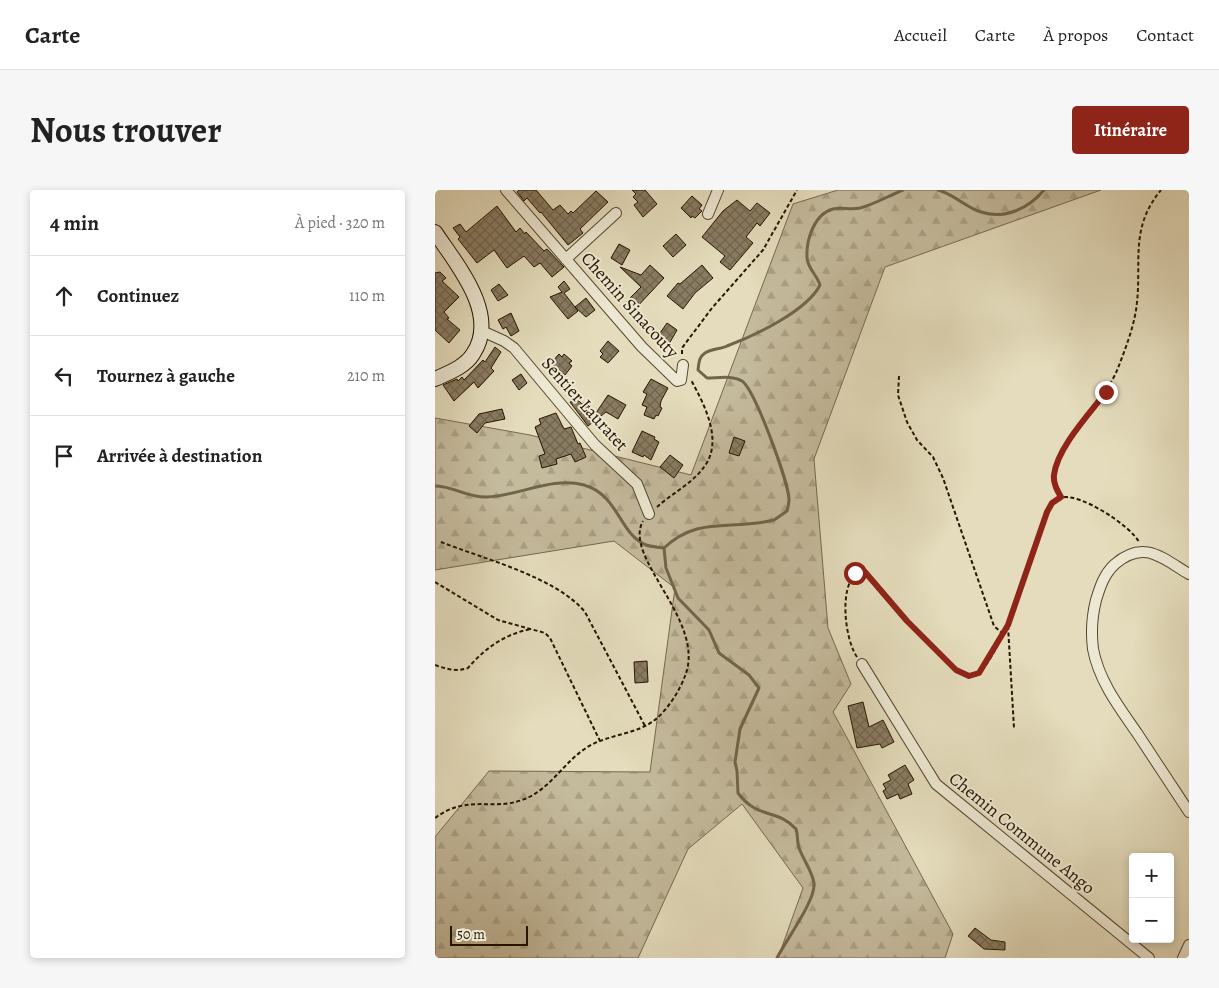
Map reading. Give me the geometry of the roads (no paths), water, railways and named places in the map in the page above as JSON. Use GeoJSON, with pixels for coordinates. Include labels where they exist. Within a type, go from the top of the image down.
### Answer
{"type":"FeatureCollection","features":[{"type":"Feature","properties":{"kind":"street","name":"Chemin Sinacouty"},"geometry":{"type":"LineString","coordinates":[[506,190],[642,347],[677,381],[681,380],[683,365]]}},
{"type":"Feature","properties":{"kind":"street"},"geometry":{"type":"LineString","coordinates":[[708,214],[718,190]]}},
{"type":"Feature","properties":{"kind":"street","name":"Chemin Sinacouty"},"geometry":{"type":"LineString","coordinates":[[566,259],[616,213]]}},
{"type":"Feature","properties":{"kind":"street"},"geometry":{"type":"LineString","coordinates":[[435,232],[469,285],[480,315],[481,331],[473,355],[457,369],[435,379]]}},
{"type":"Feature","properties":{"kind":"street","name":"Sentier Lauratet"},"geometry":{"type":"LineString","coordinates":[[481,331],[515,348],[595,445],[637,484],[649,514]]}},
{"type":"Feature","properties":{"kind":"street"},"geometry":{"type":"LineString","coordinates":[[1189,574],[1155,554],[1144,551],[1131,554],[1120,560],[1104,579],[1094,609],[1093,649],[1098,668],[1109,692],[1189,812]]}},
{"type":"Feature","properties":{"kind":"street","name":"Chemin Commune Ango"},"geometry":{"type":"LineString","coordinates":[[861,664],[936,784],[1149,958]]}},
{"type":"Feature","properties":{"kind":"street"},"geometry":{"type":"LineString","coordinates":[[1183,958],[1189,945]]}},
{"type":"Feature","properties":{"kind":"waterway"},"geometry":{"type":"LineString","coordinates":[[777,958],[800,920],[810,899],[813,890],[813,879],[799,848],[796,829],[782,818],[753,807],[738,793],[735,762],[740,729],[759,688],[749,675],[719,653],[709,630],[678,598],[666,568],[664,548],[688,532],[699,528],[764,522],[774,520],[787,511],[789,499],[783,474],[770,437],[748,388],[742,381],[734,378],[707,378],[698,370],[700,360],[707,352],[738,342],[779,322],[813,295],[820,285],[809,265],[807,251],[810,236],[821,216],[833,209],[857,209],[903,190]]}},
{"type":"Feature","properties":{"kind":"waterway"},"geometry":{"type":"LineString","coordinates":[[938,190],[949,194],[975,210],[990,214],[1016,211],[1031,202],[1044,190]]}},
{"type":"Feature","properties":{"kind":"waterway"},"geometry":{"type":"LineString","coordinates":[[435,486],[474,496],[487,497],[560,483],[584,485],[596,490],[605,497],[637,540],[648,546],[664,548]]}}]}
